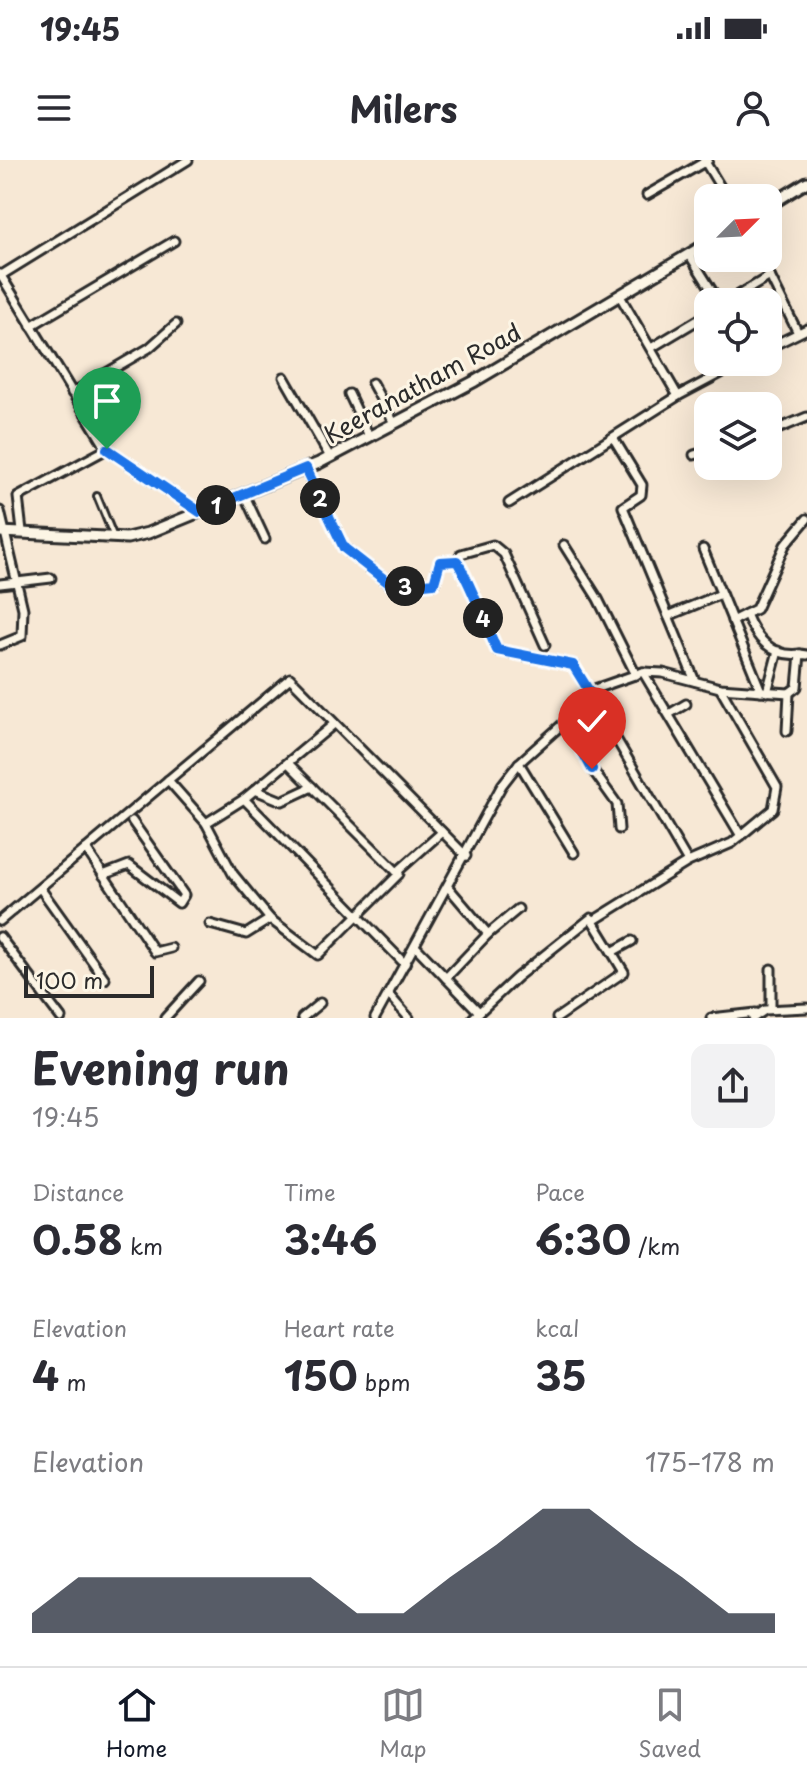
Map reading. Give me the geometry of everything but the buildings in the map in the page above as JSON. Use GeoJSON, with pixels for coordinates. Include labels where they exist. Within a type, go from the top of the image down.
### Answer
{"type":"FeatureCollection","features":[{"type":"Feature","properties":{"kind":"street"},"geometry":{"type":"LineString","coordinates":[[188,160],[0,275],[107,449],[200,512]]}},
{"type":"Feature","properties":{"kind":"street"},"geometry":{"type":"LineString","coordinates":[[647,195],[706,161],[719,184]]}},
{"type":"Feature","properties":{"kind":"street"},"geometry":{"type":"LineString","coordinates":[[782,197],[807,182]]}},
{"type":"Feature","properties":{"kind":"street"},"geometry":{"type":"LineString","coordinates":[[31,326],[174,241]]}},
{"type":"Feature","properties":{"kind":"street","name":"Keeranatham Road"},"geometry":{"type":"LineString","coordinates":[[3,532],[114,537],[148,533],[200,512],[330,457],[475,381],[694,251]]}},
{"type":"Feature","properties":{"kind":"street"},"geometry":{"type":"LineString","coordinates":[[689,254],[710,288]]}},
{"type":"Feature","properties":{"kind":"street"},"geometry":{"type":"LineString","coordinates":[[768,272],[798,333]]}},
{"type":"Feature","properties":{"kind":"street"},"geometry":{"type":"LineString","coordinates":[[750,288],[770,276]]}},
{"type":"Feature","properties":{"kind":"street"},"geometry":{"type":"LineString","coordinates":[[620,296],[678,396]]}},
{"type":"Feature","properties":{"kind":"street"},"geometry":{"type":"LineString","coordinates":[[651,348],[694,322]]}},
{"type":"Feature","properties":{"kind":"street"},"geometry":{"type":"LineString","coordinates":[[72,393],[149,348],[176,324]]}},
{"type":"Feature","properties":{"kind":"street"},"geometry":{"type":"LineString","coordinates":[[782,341],[807,329]]}},
{"type":"Feature","properties":{"kind":"street"},"geometry":{"type":"LineString","coordinates":[[509,503],[678,396],[716,376]]}},
{"type":"Feature","properties":{"kind":"street"},"geometry":{"type":"LineString","coordinates":[[284,377],[330,457]]}},
{"type":"Feature","properties":{"kind":"street"},"geometry":{"type":"LineString","coordinates":[[372,383],[394,423]]}},
{"type":"Feature","properties":{"kind":"street"},"geometry":{"type":"LineString","coordinates":[[349,394],[369,436]]}},
{"type":"Feature","properties":{"kind":"street"},"geometry":{"type":"LineString","coordinates":[[782,427],[807,417]]}},
{"type":"Feature","properties":{"kind":"street"},"geometry":{"type":"LineString","coordinates":[[614,439],[642,485],[641,495],[623,507],[695,681]]}},
{"type":"Feature","properties":{"kind":"street"},"geometry":{"type":"LineString","coordinates":[[22,531],[18,497],[107,449]]}},
{"type":"Feature","properties":{"kind":"street"},"geometry":{"type":"LineString","coordinates":[[306,468],[344,548],[394,587],[434,583],[440,562],[457,561]]}},
{"type":"Feature","properties":{"kind":"street"},"geometry":{"type":"LineString","coordinates":[[244,494],[265,539]]}},
{"type":"Feature","properties":{"kind":"street"},"geometry":{"type":"LineString","coordinates":[[0,511],[23,609],[22,636],[0,645]]}},
{"type":"Feature","properties":{"kind":"street"},"geometry":{"type":"LineString","coordinates":[[732,621],[756,609],[785,545],[807,519]]}},
{"type":"Feature","properties":{"kind":"street"},"geometry":{"type":"LineString","coordinates":[[457,561],[461,554],[493,545],[504,554],[545,645]]}},
{"type":"Feature","properties":{"kind":"street"},"geometry":{"type":"LineString","coordinates":[[564,545],[639,674],[669,714],[741,836]]}},
{"type":"Feature","properties":{"kind":"street"},"geometry":{"type":"LineString","coordinates":[[703,549],[764,692]]}},
{"type":"Feature","properties":{"kind":"street"},"geometry":{"type":"LineString","coordinates":[[457,561],[480,602],[483,618],[497,650],[573,665],[688,862]]}},
{"type":"Feature","properties":{"kind":"street"},"geometry":{"type":"LineString","coordinates":[[0,585],[51,578]]}},
{"type":"Feature","properties":{"kind":"street"},"geometry":{"type":"LineString","coordinates":[[668,616],[721,594]]}},
{"type":"Feature","properties":{"kind":"street"},"geometry":{"type":"LineString","coordinates":[[375,1018],[502,785],[519,763],[566,721],[589,691],[639,674],[764,692],[789,693],[797,687],[804,654],[778,651],[755,637],[746,614]]}},
{"type":"Feature","properties":{"kind":"street"},"geometry":{"type":"LineString","coordinates":[[764,692],[778,651]]}},
{"type":"Feature","properties":{"kind":"street"},"geometry":{"type":"LineString","coordinates":[[0,921],[290,678],[466,856]]}},
{"type":"Feature","properties":{"kind":"street"},"geometry":{"type":"LineString","coordinates":[[593,921],[688,862],[741,836],[773,809],[777,787],[720,688]]}},
{"type":"Feature","properties":{"kind":"street"},"geometry":{"type":"LineString","coordinates":[[787,731],[789,693]]}},
{"type":"Feature","properties":{"kind":"street"},"geometry":{"type":"LineString","coordinates":[[669,714],[686,704]]}},
{"type":"Feature","properties":{"kind":"street"},"geometry":{"type":"LineString","coordinates":[[566,721],[617,804],[619,829]]}},
{"type":"Feature","properties":{"kind":"street"},"geometry":{"type":"LineString","coordinates":[[206,823],[244,799],[334,724]]}},
{"type":"Feature","properties":{"kind":"street"},"geometry":{"type":"LineString","coordinates":[[288,763],[397,872]]}},
{"type":"Feature","properties":{"kind":"street"},"geometry":{"type":"LineString","coordinates":[[519,763],[574,853]]}},
{"type":"Feature","properties":{"kind":"street"},"geometry":{"type":"LineString","coordinates":[[168,780],[206,823],[233,874],[270,919],[318,955],[358,918],[399,874],[397,872],[442,832]]}},
{"type":"Feature","properties":{"kind":"street"},"geometry":{"type":"LineString","coordinates":[[255,790],[282,801],[312,787]]}},
{"type":"Feature","properties":{"kind":"street"},"geometry":{"type":"LineString","coordinates":[[244,799],[405,964]]}},
{"type":"Feature","properties":{"kind":"street"},"geometry":{"type":"LineString","coordinates":[[103,875],[129,865],[179,903],[184,895],[132,821]]}},
{"type":"Feature","properties":{"kind":"street"},"geometry":{"type":"LineString","coordinates":[[86,849],[155,952],[171,948]]}},
{"type":"Feature","properties":{"kind":"street"},"geometry":{"type":"LineString","coordinates":[[448,887],[488,934]]}},
{"type":"Feature","properties":{"kind":"street"},"geometry":{"type":"LineString","coordinates":[[40,888],[105,979]]}},
{"type":"Feature","properties":{"kind":"street"},"geometry":{"type":"LineString","coordinates":[[446,978],[488,934],[518,909]]}},
{"type":"Feature","properties":{"kind":"street"},"geometry":{"type":"LineString","coordinates":[[415,946],[476,1015],[517,977],[591,918],[624,972],[557,1018]]}},
{"type":"Feature","properties":{"kind":"street"},"geometry":{"type":"LineString","coordinates":[[210,924],[246,934],[270,919]]}},
{"type":"Feature","properties":{"kind":"street"},"geometry":{"type":"LineString","coordinates":[[0,937],[61,1018]]}},
{"type":"Feature","properties":{"kind":"street"},"geometry":{"type":"LineString","coordinates":[[612,952],[632,941]]}},
{"type":"Feature","properties":{"kind":"street"},"geometry":{"type":"LineString","coordinates":[[771,969],[771,1009]]}},
{"type":"Feature","properties":{"kind":"street"},"geometry":{"type":"LineString","coordinates":[[165,1018],[199,981]]}},
{"type":"Feature","properties":{"kind":"street"},"geometry":{"type":"LineString","coordinates":[[388,994],[409,1018]]}},
{"type":"Feature","properties":{"kind":"street"},"geometry":{"type":"LineString","coordinates":[[302,1018],[320,1003]]}},
{"type":"Feature","properties":{"kind":"street"},"geometry":{"type":"LineString","coordinates":[[711,1018],[754,1016],[771,1009],[807,1008]]}},
{"type":"Feature","properties":{"kind":"lane"},"geometry":{"type":"LineString","coordinates":[[97,496],[114,537]]}},
{"type":"Feature","properties":{"kind":"route"},"geometry":{"type":"LineString","coordinates":[[107,449],[200,512],[306,468],[344,548],[394,587],[434,583],[440,562],[457,561],[480,602],[483,618],[497,650],[573,665],[589,691],[566,721],[592,769]]}}]}
